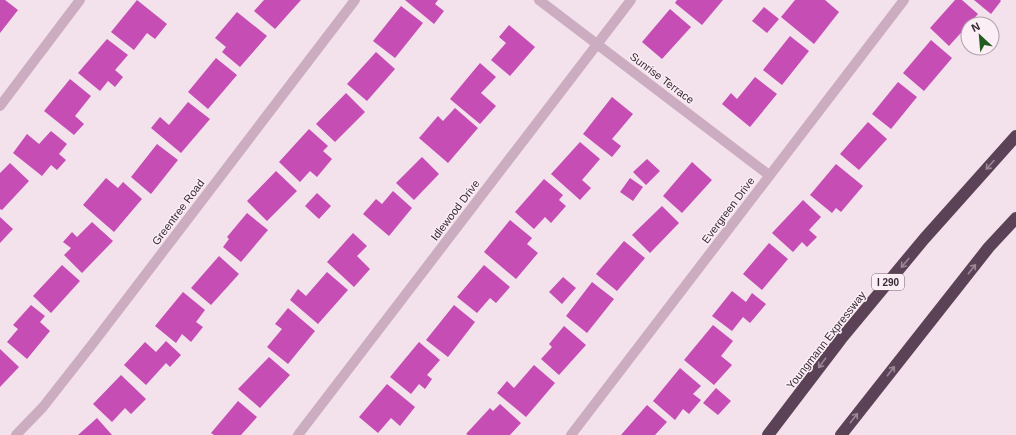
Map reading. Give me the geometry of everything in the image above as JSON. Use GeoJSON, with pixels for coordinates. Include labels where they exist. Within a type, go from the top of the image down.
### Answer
{"type":"FeatureCollection","features":[{"type":"Feature","properties":{"kind":"highway","name":"Youngmann Expressway"},"geometry":{"type":"LineString","coordinates":[[768,435],[841,339],[1016,136]]}},
{"type":"Feature","properties":{"kind":"highway"},"geometry":{"type":"LineString","coordinates":[[841,435],[989,247],[1016,218]]}},
{"type":"Feature","properties":{"kind":"street"},"geometry":{"type":"LineString","coordinates":[[0,106],[80,0]]}},
{"type":"Feature","properties":{"kind":"street","name":"Greentree Road"},"geometry":{"type":"LineString","coordinates":[[16,435],[43,407],[80,360],[355,0]]}},
{"type":"Feature","properties":{"kind":"street","name":"Sunrise Terrace"},"geometry":{"type":"LineString","coordinates":[[539,0],[769,175]]}},
{"type":"Feature","properties":{"kind":"street","name":"Idlewood Drive"},"geometry":{"type":"LineString","coordinates":[[298,435],[631,0]]}},
{"type":"Feature","properties":{"kind":"street","name":"Evergreen Drive"},"geometry":{"type":"LineString","coordinates":[[571,435],[904,0]]}},
{"type":"Feature","properties":{"kind":"building"},"geometry":{"type":"Polygon","coordinates":[[[0,0],[5,0],[18,10],[0,33],[0,0]]]}},
{"type":"Feature","properties":{"kind":"building"},"geometry":{"type":"Polygon","coordinates":[[[137,0],[167,24],[155,39],[147,33],[134,50],[111,32],[137,0]]]}},
{"type":"Feature","properties":{"kind":"building"},"geometry":{"type":"Polygon","coordinates":[[[264,0],[301,0],[275,29],[254,11],[264,0]]]}},
{"type":"Feature","properties":{"kind":"building"},"geometry":{"type":"Polygon","coordinates":[[[405,0],[438,0],[435,4],[444,11],[434,24],[405,0]]]}},
{"type":"Feature","properties":{"kind":"building"},"geometry":{"type":"Polygon","coordinates":[[[677,0],[723,0],[702,25],[675,3],[677,0]]]}},
{"type":"Feature","properties":{"kind":"building"},"geometry":{"type":"Polygon","coordinates":[[[795,0],[825,0],[839,12],[814,44],[781,17],[795,0]]]}},
{"type":"Feature","properties":{"kind":"building"},"geometry":{"type":"Polygon","coordinates":[[[955,0],[962,0],[978,14],[976,16],[960,16],[960,34],[949,46],[930,28],[955,0]]]}},
{"type":"Feature","properties":{"kind":"building"},"geometry":{"type":"Polygon","coordinates":[[[974,0],[1000,0],[1001,1],[991,14],[974,0]]]}},
{"type":"Feature","properties":{"kind":"building"},"geometry":{"type":"Polygon","coordinates":[[[401,6],[423,23],[395,58],[373,41],[401,6]]]}},
{"type":"Feature","properties":{"kind":"building"},"geometry":{"type":"Polygon","coordinates":[[[764,7],[779,19],[767,33],[752,21],[764,7]]]}},
{"type":"Feature","properties":{"kind":"building"},"geometry":{"type":"Polygon","coordinates":[[[670,9],[691,27],[662,59],[642,42],[670,9]]]}},
{"type":"Feature","properties":{"kind":"building"},"geometry":{"type":"Polygon","coordinates":[[[237,12],[267,36],[240,67],[222,52],[226,47],[215,38],[237,12]]]}},
{"type":"Feature","properties":{"kind":"building"},"geometry":{"type":"Polygon","coordinates":[[[509,25],[535,47],[510,76],[491,60],[506,43],[499,37],[509,25]]]}},
{"type":"Feature","properties":{"kind":"building"},"geometry":{"type":"Polygon","coordinates":[[[790,36],[809,51],[782,85],[763,70],[790,36]]]}},
{"type":"Feature","properties":{"kind":"building"},"geometry":{"type":"Polygon","coordinates":[[[107,39],[128,55],[115,70],[123,77],[115,87],[108,81],[100,91],[78,73],[107,39]]]}},
{"type":"Feature","properties":{"kind":"building"},"geometry":{"type":"Polygon","coordinates":[[[931,40],[952,58],[924,91],[903,73],[931,40]]]}},
{"type":"Feature","properties":{"kind":"building"},"geometry":{"type":"Polygon","coordinates":[[[376,52],[395,69],[367,101],[347,84],[376,52]]]}},
{"type":"Feature","properties":{"kind":"building"},"geometry":{"type":"Polygon","coordinates":[[[216,58],[237,75],[208,109],[188,92],[216,58]]]}},
{"type":"Feature","properties":{"kind":"building"},"geometry":{"type":"Polygon","coordinates":[[[480,63],[496,77],[481,93],[496,106],[480,124],[450,99],[480,63]]]}},
{"type":"Feature","properties":{"kind":"building"},"geometry":{"type":"Polygon","coordinates":[[[755,77],[777,94],[750,127],[722,104],[731,93],[737,99],[755,77]]]}},
{"type":"Feature","properties":{"kind":"building"},"geometry":{"type":"Polygon","coordinates":[[[70,79],[91,96],[75,116],[84,124],[74,135],[44,111],[70,79]]]}},
{"type":"Feature","properties":{"kind":"building"},"geometry":{"type":"Polygon","coordinates":[[[898,82],[917,97],[891,129],[872,114],[898,82]]]}},
{"type":"Feature","properties":{"kind":"building"},"geometry":{"type":"Polygon","coordinates":[[[346,93],[365,112],[335,142],[316,124],[346,93]]]}},
{"type":"Feature","properties":{"kind":"building"},"geometry":{"type":"Polygon","coordinates":[[[612,97],[633,114],[612,139],[621,146],[612,157],[583,134],[612,97]]]}},
{"type":"Feature","properties":{"kind":"building"},"geometry":{"type":"Polygon","coordinates":[[[188,102],[210,119],[181,153],[151,128],[160,117],[169,125],[188,102]]]}},
{"type":"Feature","properties":{"kind":"building"},"geometry":{"type":"Polygon","coordinates":[[[455,108],[478,128],[448,163],[419,138],[438,116],[443,121],[455,108]]]}},
{"type":"Feature","properties":{"kind":"building"},"geometry":{"type":"Polygon","coordinates":[[[868,122],[887,139],[859,170],[840,154],[868,122]]]}},
{"type":"Feature","properties":{"kind":"building"},"geometry":{"type":"Polygon","coordinates":[[[309,129],[328,146],[323,151],[332,159],[317,177],[310,171],[300,182],[279,162],[309,129]]]}},
{"type":"Feature","properties":{"kind":"building"},"geometry":{"type":"Polygon","coordinates":[[[51,131],[67,144],[59,154],[66,160],[57,170],[51,165],[42,176],[13,153],[27,134],[39,144],[51,131]]]}},
{"type":"Feature","properties":{"kind":"building"},"geometry":{"type":"Polygon","coordinates":[[[580,142],[600,159],[582,180],[591,188],[580,200],[551,174],[580,142]]]}},
{"type":"Feature","properties":{"kind":"building"},"geometry":{"type":"Polygon","coordinates":[[[157,144],[178,160],[151,194],[131,177],[157,144]]]}},
{"type":"Feature","properties":{"kind":"building"},"geometry":{"type":"Polygon","coordinates":[[[422,157],[439,174],[414,200],[396,183],[422,157]]]}},
{"type":"Feature","properties":{"kind":"building"},"geometry":{"type":"Polygon","coordinates":[[[647,159],[660,171],[646,185],[633,172],[647,159]]]}},
{"type":"Feature","properties":{"kind":"building"},"geometry":{"type":"Polygon","coordinates":[[[692,162],[712,180],[682,213],[663,196],[692,162]]]}},
{"type":"Feature","properties":{"kind":"building"},"geometry":{"type":"Polygon","coordinates":[[[10,163],[29,181],[2,210],[0,209],[0,173],[10,163]]]}},
{"type":"Feature","properties":{"kind":"building"},"geometry":{"type":"Polygon","coordinates":[[[836,164],[863,186],[841,212],[836,208],[832,213],[810,195],[836,164]]]}},
{"type":"Feature","properties":{"kind":"building"},"geometry":{"type":"Polygon","coordinates":[[[276,171],[297,191],[267,221],[247,201],[276,171]]]}},
{"type":"Feature","properties":{"kind":"building"},"geometry":{"type":"Polygon","coordinates":[[[106,178],[118,188],[123,182],[142,199],[114,232],[83,205],[106,178]]]}},
{"type":"Feature","properties":{"kind":"building"},"geometry":{"type":"Polygon","coordinates":[[[630,178],[643,187],[633,201],[620,192],[630,178]]]}},
{"type":"Feature","properties":{"kind":"building"},"geometry":{"type":"Polygon","coordinates":[[[544,179],[563,195],[559,200],[566,206],[551,223],[545,217],[534,229],[515,212],[544,179]]]}},
{"type":"Feature","properties":{"kind":"building"},"geometry":{"type":"Polygon","coordinates":[[[393,191],[412,208],[389,236],[363,214],[376,199],[382,204],[393,191]]]}},
{"type":"Feature","properties":{"kind":"building"},"geometry":{"type":"Polygon","coordinates":[[[317,193],[331,206],[319,219],[305,206],[317,193]]]}},
{"type":"Feature","properties":{"kind":"building"},"geometry":{"type":"Polygon","coordinates":[[[803,200],[821,217],[809,230],[817,237],[807,247],[802,242],[793,252],[772,233],[803,200]]]}},
{"type":"Feature","properties":{"kind":"building"},"geometry":{"type":"Polygon","coordinates":[[[662,206],[679,223],[650,253],[632,235],[662,206]]]}},
{"type":"Feature","properties":{"kind":"building"},"geometry":{"type":"Polygon","coordinates":[[[247,213],[268,230],[241,262],[223,247],[229,239],[227,237],[247,213]]]}},
{"type":"Feature","properties":{"kind":"building"},"geometry":{"type":"Polygon","coordinates":[[[0,217],[13,229],[0,243],[0,217]]]}},
{"type":"Feature","properties":{"kind":"building"},"geometry":{"type":"Polygon","coordinates":[[[510,220],[532,238],[527,244],[538,253],[516,279],[484,252],[510,220]]]}},
{"type":"Feature","properties":{"kind":"building"},"geometry":{"type":"Polygon","coordinates":[[[92,222],[113,241],[82,273],[64,255],[71,248],[63,242],[72,232],[77,237],[92,222]]]}},
{"type":"Feature","properties":{"kind":"building"},"geometry":{"type":"Polygon","coordinates":[[[353,233],[367,246],[357,256],[370,269],[354,287],[327,262],[353,233]]]}},
{"type":"Feature","properties":{"kind":"building"},"geometry":{"type":"Polygon","coordinates":[[[624,241],[645,258],[617,291],[596,274],[624,241]]]}},
{"type":"Feature","properties":{"kind":"building"},"geometry":{"type":"Polygon","coordinates":[[[769,243],[788,259],[762,290],[743,274],[769,243]]]}},
{"type":"Feature","properties":{"kind":"building"},"geometry":{"type":"Polygon","coordinates":[[[219,256],[239,274],[211,305],[191,288],[219,256]]]}},
{"type":"Feature","properties":{"kind":"building"},"geometry":{"type":"Polygon","coordinates":[[[62,265],[80,281],[51,313],[33,296],[62,265]]]}},
{"type":"Feature","properties":{"kind":"building"},"geometry":{"type":"Polygon","coordinates":[[[484,265],[510,287],[496,303],[490,298],[477,313],[457,297],[484,265]]]}},
{"type":"Feature","properties":{"kind":"building"},"geometry":{"type":"Polygon","coordinates":[[[327,272],[348,290],[318,324],[290,300],[298,289],[306,296],[327,272]]]}},
{"type":"Feature","properties":{"kind":"building"},"geometry":{"type":"Polygon","coordinates":[[[563,277],[576,288],[562,304],[549,292],[563,277]]]}},
{"type":"Feature","properties":{"kind":"building"},"geometry":{"type":"Polygon","coordinates":[[[592,282],[614,299],[587,333],[566,316],[592,282]]]}},
{"type":"Feature","properties":{"kind":"building"},"geometry":{"type":"Polygon","coordinates":[[[732,291],[746,302],[752,293],[766,304],[750,323],[743,317],[732,331],[712,316],[732,291]]]}},
{"type":"Feature","properties":{"kind":"building"},"geometry":{"type":"Polygon","coordinates":[[[183,292],[205,310],[196,322],[203,327],[191,342],[182,334],[176,343],[155,326],[183,292]]]}},
{"type":"Feature","properties":{"kind":"building"},"geometry":{"type":"Polygon","coordinates":[[[31,305],[45,316],[40,322],[50,331],[27,359],[7,342],[18,329],[13,325],[31,305]]]}},
{"type":"Feature","properties":{"kind":"building"},"geometry":{"type":"Polygon","coordinates":[[[454,305],[475,322],[448,357],[426,340],[454,305]]]}},
{"type":"Feature","properties":{"kind":"building"},"geometry":{"type":"Polygon","coordinates":[[[288,308],[315,331],[288,364],[267,347],[282,329],[275,324],[288,308]]]}},
{"type":"Feature","properties":{"kind":"building"},"geometry":{"type":"Polygon","coordinates":[[[713,325],[733,341],[721,356],[732,365],[714,385],[684,360],[713,325]]]}},
{"type":"Feature","properties":{"kind":"building"},"geometry":{"type":"Polygon","coordinates":[[[564,326],[586,345],[559,375],[541,359],[552,347],[549,344],[564,326]]]}},
{"type":"Feature","properties":{"kind":"building"},"geometry":{"type":"Polygon","coordinates":[[[166,341],[181,355],[170,367],[166,363],[146,385],[124,365],[145,342],[156,352],[166,341]]]}},
{"type":"Feature","properties":{"kind":"building"},"geometry":{"type":"Polygon","coordinates":[[[419,342],[440,360],[427,375],[432,379],[425,389],[419,384],[411,394],[390,377],[419,342]]]}},
{"type":"Feature","properties":{"kind":"building"},"geometry":{"type":"Polygon","coordinates":[[[0,349],[19,367],[0,387],[0,349]]]}},
{"type":"Feature","properties":{"kind":"building"},"geometry":{"type":"Polygon","coordinates":[[[269,357],[290,375],[260,408],[238,389],[269,357]]]}},
{"type":"Feature","properties":{"kind":"building"},"geometry":{"type":"Polygon","coordinates":[[[534,365],[555,383],[526,417],[497,393],[507,381],[514,388],[534,365]]]}},
{"type":"Feature","properties":{"kind":"building"},"geometry":{"type":"Polygon","coordinates":[[[680,368],[701,386],[693,394],[701,400],[689,414],[683,409],[675,420],[653,401],[680,368]]]}},
{"type":"Feature","properties":{"kind":"building"},"geometry":{"type":"Polygon","coordinates":[[[121,375],[146,399],[131,414],[125,408],[112,422],[93,404],[121,375]]]}},
{"type":"Feature","properties":{"kind":"building"},"geometry":{"type":"Polygon","coordinates":[[[387,384],[415,407],[400,426],[391,418],[378,433],[359,417],[387,384]]]}},
{"type":"Feature","properties":{"kind":"building"},"geometry":{"type":"Polygon","coordinates":[[[716,388],[731,401],[718,415],[703,403],[716,388]]]}},
{"type":"Feature","properties":{"kind":"building"},"geometry":{"type":"Polygon","coordinates":[[[238,401],[257,417],[241,435],[214,435],[211,433],[238,401]]]}},
{"type":"Feature","properties":{"kind":"building"},"geometry":{"type":"Polygon","coordinates":[[[500,404],[521,423],[510,435],[466,434],[490,408],[493,411],[500,404]]]}},
{"type":"Feature","properties":{"kind":"building"},"geometry":{"type":"Polygon","coordinates":[[[647,405],[667,422],[655,435],[621,435],[647,405]]]}},
{"type":"Feature","properties":{"kind":"building"},"geometry":{"type":"Polygon","coordinates":[[[97,418],[112,435],[78,435],[97,418]]]}}]}
